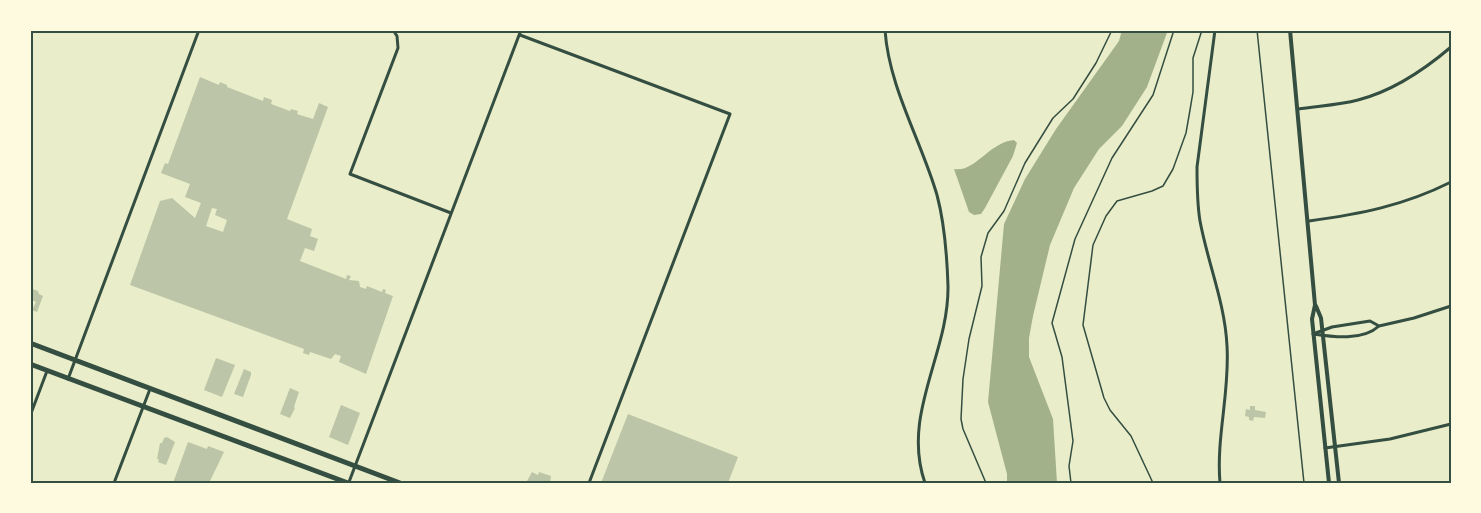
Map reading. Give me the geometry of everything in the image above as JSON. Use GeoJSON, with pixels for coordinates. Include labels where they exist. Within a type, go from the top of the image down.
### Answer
{"type":"FeatureCollection","features":[{"type":"Feature","properties":{"kind":"main road"},"geometry":{"type":"LineString","coordinates":[[30,343],[400,483]]}},
{"type":"Feature","properties":{"kind":"main road"},"geometry":{"type":"LineString","coordinates":[[30,364],[348,483]]}},
{"type":"Feature","properties":{"kind":"street"},"geometry":{"type":"LineString","coordinates":[[68,379],[199,30]]}},
{"type":"Feature","properties":{"kind":"street"},"geometry":{"type":"LineString","coordinates":[[393,30],[397,36],[398,48],[350,174],[451,213]]}},
{"type":"Feature","properties":{"kind":"street"},"geometry":{"type":"LineString","coordinates":[[348,483],[521,30]]}},
{"type":"Feature","properties":{"kind":"street"},"geometry":{"type":"LineString","coordinates":[[885,30],[889,61],[937,195],[946,237],[948,290],[943,327],[918,431],[918,453],[925,483]]}},
{"type":"Feature","properties":{"kind":"street"},"geometry":{"type":"LineString","coordinates":[[1215,30],[1197,167],[1197,183],[1201,223],[1220,296],[1227,347],[1227,372],[1220,437],[1220,483]]}},
{"type":"Feature","properties":{"kind":"street"},"geometry":{"type":"LineString","coordinates":[[1290,30],[1309,221],[1315,305],[1312,315],[1313,334],[1329,483]]}},
{"type":"Feature","properties":{"kind":"street"},"geometry":{"type":"LineString","coordinates":[[520,35],[730,114],[589,483]]}},
{"type":"Feature","properties":{"kind":"street"},"geometry":{"type":"LineString","coordinates":[[1298,109],[1357,100],[1380,92],[1422,70],[1451,47]]}},
{"type":"Feature","properties":{"kind":"street"},"geometry":{"type":"LineString","coordinates":[[1309,221],[1369,212],[1412,200],[1451,182]]}},
{"type":"Feature","properties":{"kind":"street"},"geometry":{"type":"LineString","coordinates":[[1315,305],[1321,314],[1339,483]]}},
{"type":"Feature","properties":{"kind":"street"},"geometry":{"type":"LineString","coordinates":[[1313,334],[1323,333],[1334,337],[1371,333],[1379,326],[1451,306]]}},
{"type":"Feature","properties":{"kind":"street"},"geometry":{"type":"LineString","coordinates":[[1323,333],[1332,327],[1370,321],[1379,326]]}},
{"type":"Feature","properties":{"kind":"street"},"geometry":{"type":"LineString","coordinates":[[30,416],[47,371]]}},
{"type":"Feature","properties":{"kind":"street"},"geometry":{"type":"LineString","coordinates":[[114,483],[150,388]]}},
{"type":"Feature","properties":{"kind":"street"},"geometry":{"type":"LineString","coordinates":[[1325,448],[1390,439],[1451,424]]}},
{"type":"Feature","properties":{"kind":"path"},"geometry":{"type":"LineString","coordinates":[[986,483],[961,419],[964,369],[982,286],[981,257],[988,233],[1004,211],[1033,150],[1053,118],[1073,99],[1096,63],[1112,30]]}},
{"type":"Feature","properties":{"kind":"path"},"geometry":{"type":"LineString","coordinates":[[1071,483],[1069,466],[1072,441],[1062,357],[1052,323],[1074,239],[1112,158],[1153,95],[1174,30]]}},
{"type":"Feature","properties":{"kind":"path"},"geometry":{"type":"LineString","coordinates":[[1154,483],[1131,436],[1110,410],[1104,398],[1083,325],[1090,259],[1093,245],[1106,216],[1117,201],[1163,186],[1173,169],[1186,134],[1193,92],[1193,58],[1202,30]]}},
{"type":"Feature","properties":{"kind":"path"},"geometry":{"type":"LineString","coordinates":[[1257,30],[1304,483]]}},
{"type":"Feature","properties":{"kind":"shaded area"},"geometry":{"type":"Polygon","coordinates":[[[1122,30],[1168,30],[1147,87],[1122,126],[1099,149],[1074,188],[1050,245],[1029,338],[1029,357],[1053,419],[1057,483],[1007,483],[1007,474],[988,402],[1004,224],[1025,179],[1056,129],[1119,41],[1122,30]]]}},
{"type":"Feature","properties":{"kind":"shaded area"},"geometry":{"type":"Polygon","coordinates":[[[1014,140],[1017,143],[1013,156],[985,208],[981,214],[974,215],[969,212],[954,169],[969,166],[997,146],[1014,140]]]}},
{"type":"Feature","properties":{"kind":"building"},"geometry":{"type":"Polygon","coordinates":[[[200,77],[219,85],[220,82],[263,101],[264,97],[272,100],[271,104],[290,111],[291,109],[298,111],[297,114],[313,119],[319,103],[328,107],[287,219],[312,229],[310,236],[318,239],[314,251],[305,248],[300,261],[346,279],[347,275],[351,276],[349,280],[359,281],[360,287],[366,289],[367,286],[382,292],[383,289],[386,290],[385,293],[393,296],[366,374],[339,362],[341,356],[335,354],[331,359],[310,352],[309,355],[303,353],[304,349],[130,285],[160,201],[172,198],[195,218],[201,203],[185,197],[190,184],[161,173],[165,163],[168,164],[200,77]],[[212,208],[206,226],[223,232],[227,220],[215,215],[217,209],[212,208]]]}},
{"type":"Feature","properties":{"kind":"building"},"geometry":{"type":"Polygon","coordinates":[[[30,288],[43,296],[37,312],[32,310],[36,302],[30,299],[30,288]]]}},
{"type":"Feature","properties":{"kind":"building"},"geometry":{"type":"Polygon","coordinates":[[[216,358],[235,365],[222,397],[204,390],[216,358]]]}},
{"type":"Feature","properties":{"kind":"building"},"geometry":{"type":"Polygon","coordinates":[[[244,369],[251,372],[251,375],[243,397],[234,394],[244,369]]]}},
{"type":"Feature","properties":{"kind":"building"},"geometry":{"type":"Polygon","coordinates":[[[290,388],[299,392],[290,418],[280,414],[290,388]]]}},
{"type":"Feature","properties":{"kind":"building"},"geometry":{"type":"Polygon","coordinates":[[[341,405],[360,413],[348,445],[329,437],[341,405]]]}},
{"type":"Feature","properties":{"kind":"building"},"geometry":{"type":"Polygon","coordinates":[[[1250,406],[1255,406],[1255,410],[1266,412],[1265,418],[1254,417],[1253,421],[1249,420],[1249,417],[1245,416],[1246,409],[1250,410],[1250,406]]]}},
{"type":"Feature","properties":{"kind":"building"},"geometry":{"type":"Polygon","coordinates":[[[628,414],[738,457],[728,483],[601,483],[628,414]]]}},
{"type":"Feature","properties":{"kind":"building"},"geometry":{"type":"Polygon","coordinates":[[[167,437],[175,442],[166,465],[158,462],[159,459],[157,459],[160,443],[167,437]]]}},
{"type":"Feature","properties":{"kind":"building"},"geometry":{"type":"Polygon","coordinates":[[[188,442],[224,452],[209,483],[173,483],[188,442]]]}},
{"type":"Feature","properties":{"kind":"building"},"geometry":{"type":"Polygon","coordinates":[[[532,472],[551,476],[550,483],[526,483],[532,472]]]}}]}
